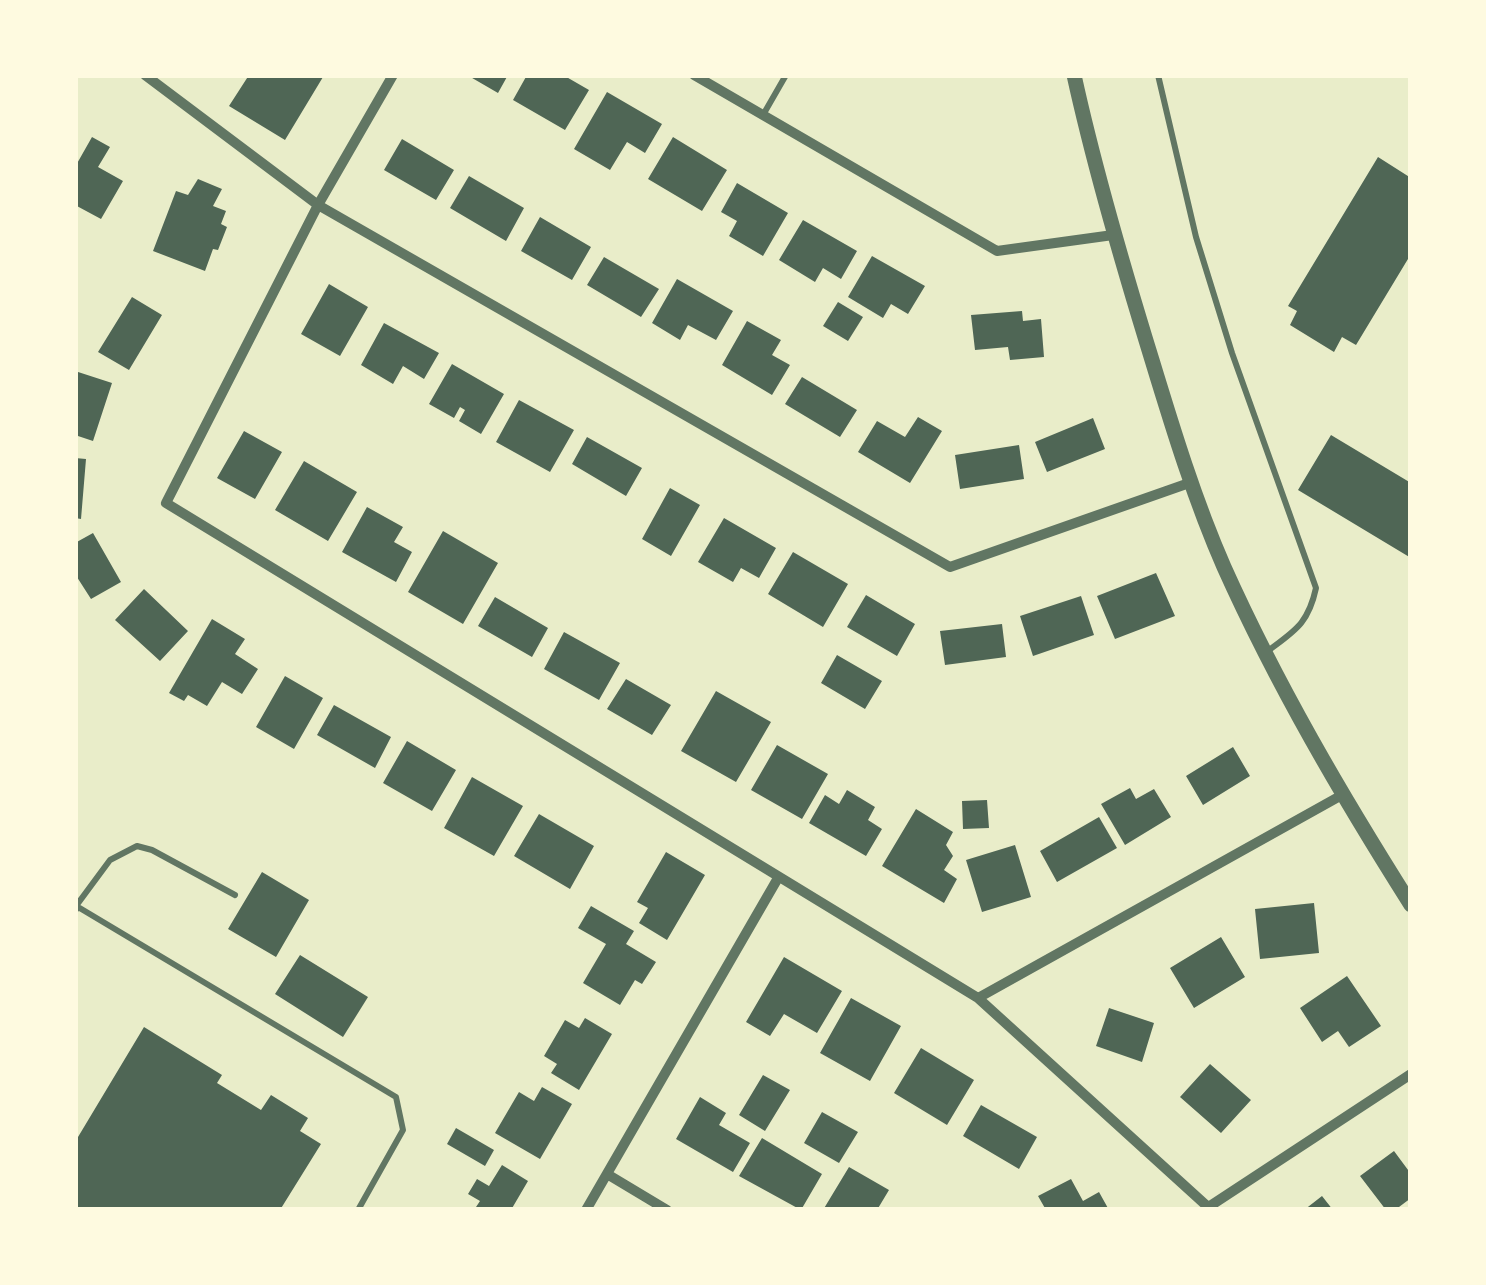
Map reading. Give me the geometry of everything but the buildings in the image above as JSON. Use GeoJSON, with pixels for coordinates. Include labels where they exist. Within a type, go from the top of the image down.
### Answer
{"type":"FeatureCollection","features":[{"type":"Feature","properties":{"kind":"street"},"geometry":{"type":"LineString","coordinates":[[145,75],[318,204],[950,567],[1192,482]]}},
{"type":"Feature","properties":{"kind":"street"},"geometry":{"type":"LineString","coordinates":[[392,75],[318,204],[166,503],[978,998],[1207,1208],[1411,1074]]}},
{"type":"Feature","properties":{"kind":"street"},"geometry":{"type":"LineString","coordinates":[[694,75],[997,252],[1113,235]]}},
{"type":"Feature","properties":{"kind":"street"},"geometry":{"type":"LineString","coordinates":[[1074,75],[1113,235],[1222,563],[1264,654],[1342,795],[1411,905]]}},
{"type":"Feature","properties":{"kind":"street"},"geometry":{"type":"LineString","coordinates":[[978,998],[1342,795]]}},
{"type":"Feature","properties":{"kind":"street"},"geometry":{"type":"LineString","coordinates":[[586,1210],[778,878]]}},
{"type":"Feature","properties":{"kind":"street"},"geometry":{"type":"LineString","coordinates":[[606,1174],[668,1210]]}},
{"type":"Feature","properties":{"kind":"lane"},"geometry":{"type":"LineString","coordinates":[[762,115],[786,75]]}},
{"type":"Feature","properties":{"kind":"lane"},"geometry":{"type":"LineString","coordinates":[[1158,75],[1196,237],[1232,353],[1316,588],[1311,612],[1301,626],[1264,654]]}},
{"type":"Feature","properties":{"kind":"lane"},"geometry":{"type":"LineString","coordinates":[[234,895],[138,846],[110,860],[76,908],[396,1097],[403,1130],[358,1210]]}}]}
